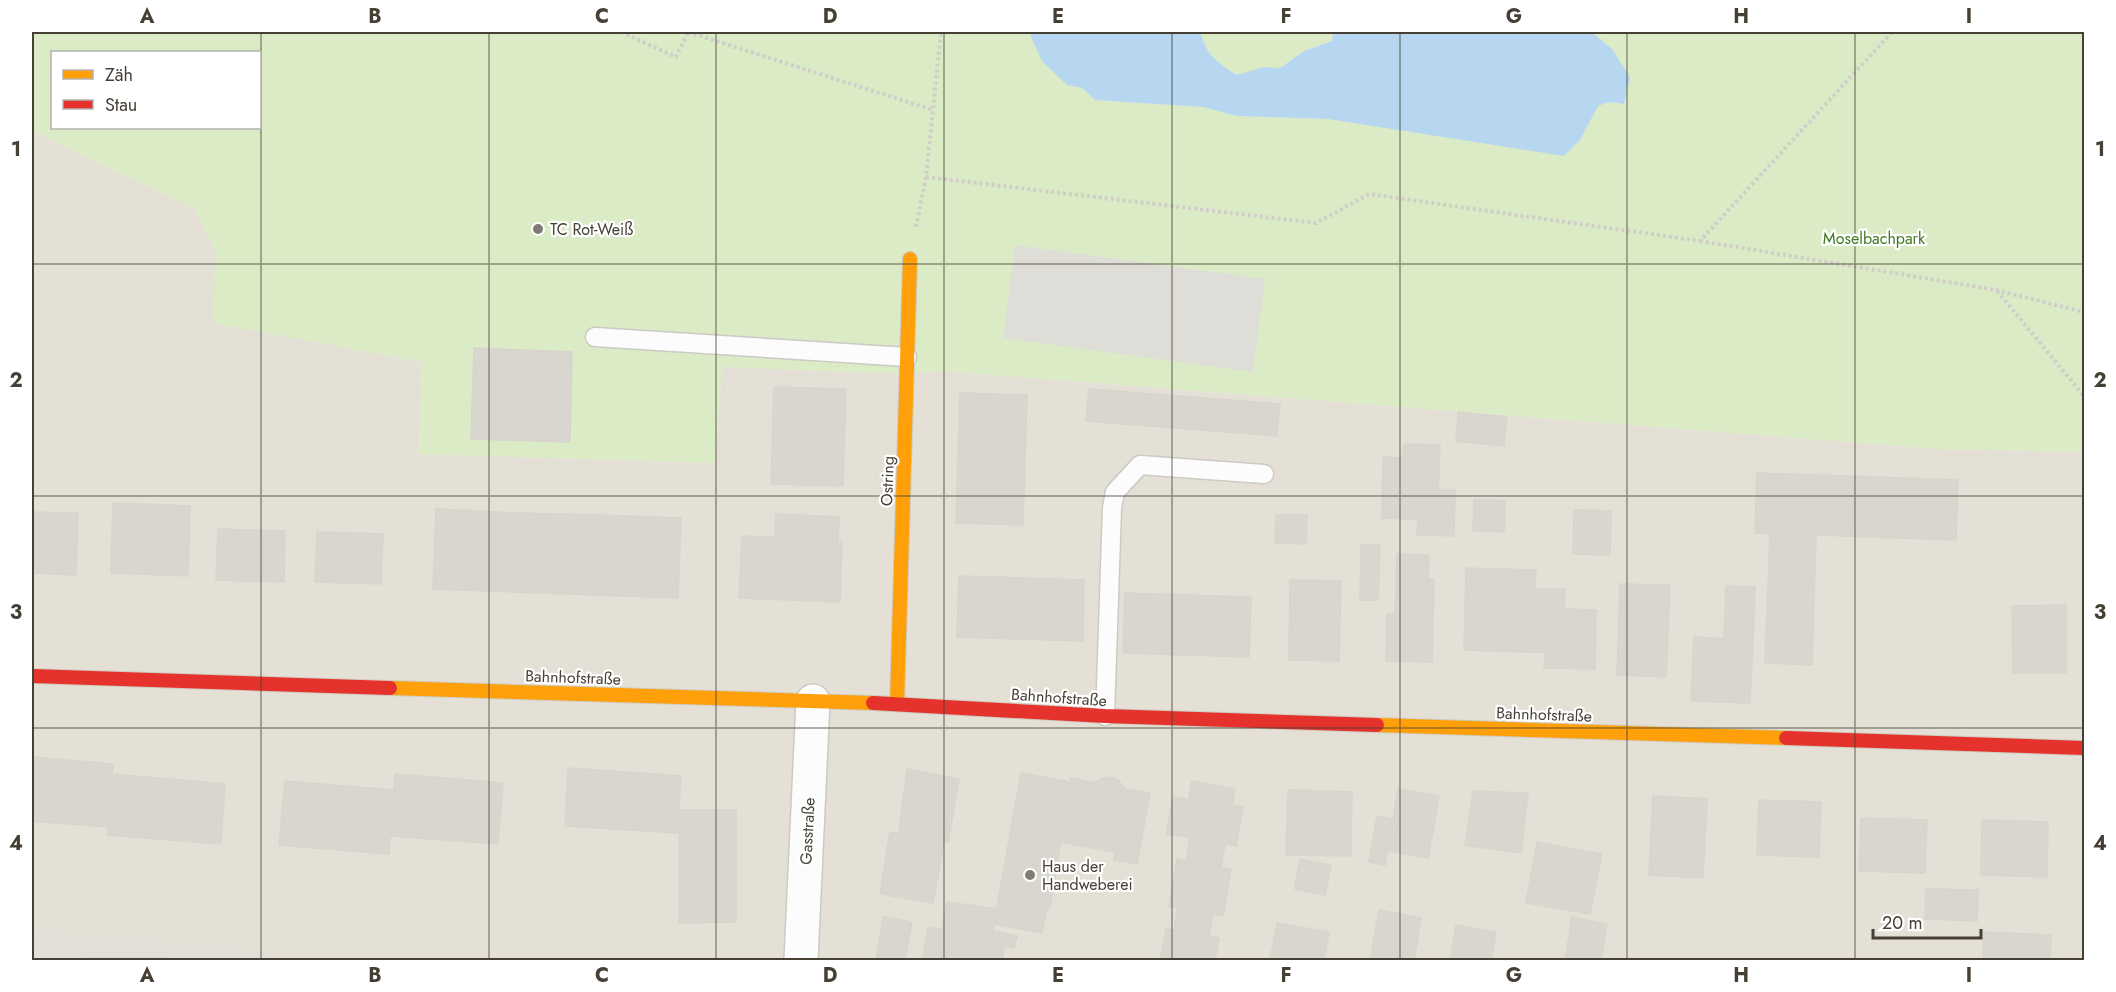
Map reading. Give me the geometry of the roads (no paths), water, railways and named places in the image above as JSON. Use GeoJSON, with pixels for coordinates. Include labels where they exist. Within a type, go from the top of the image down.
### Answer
{"type":"FeatureCollection","features":[{"type":"Feature","properties":{"kind":"street","name":"Ostring"},"geometry":{"type":"LineString","coordinates":[[897,704],[910,259]]}},
{"type":"Feature","properties":{"kind":"street","name":"Bahnhofstraße"},"geometry":{"type":"LineString","coordinates":[[32,675],[897,704],[1106,716],[2085,748]]}},
{"type":"Feature","properties":{"kind":"street","name":"Gasstraße"},"geometry":{"type":"LineString","coordinates":[[801,960],[813,701]]}},
{"type":"Feature","properties":{"kind":"lane"},"geometry":{"type":"LineString","coordinates":[[596,337],[907,357]]}},
{"type":"Feature","properties":{"kind":"lane"},"geometry":{"type":"LineString","coordinates":[[1106,716],[1112,508],[1115,492],[1140,465],[1264,474]]}},
{"type":"Feature","properties":{"kind":"water"},"geometry":{"type":"Polygon","coordinates":[[[1030,32],[1201,32],[1214,58],[1237,75],[1264,67],[1280,68],[1304,51],[1332,41],[1333,32],[1592,32],[1612,49],[1630,77],[1624,104],[1609,102],[1598,106],[1580,140],[1564,156],[1328,119],[1237,116],[1203,107],[1095,100],[1082,88],[1067,85],[1042,61],[1030,32]]]}},
{"type":"Feature","properties":{"kind":"place","name":"TC Rot-Weiß"},"geometry":{"type":"Point","coordinates":[538,229]}},
{"type":"Feature","properties":{"kind":"place","name":"Haus der Handweberei"},"geometry":{"type":"Point","coordinates":[1030,875]}},
{"type":"Feature","properties":{"kind":"park label","name":"Moselbachpark"},"geometry":{"type":"Point","coordinates":[1874,238]}}]}
